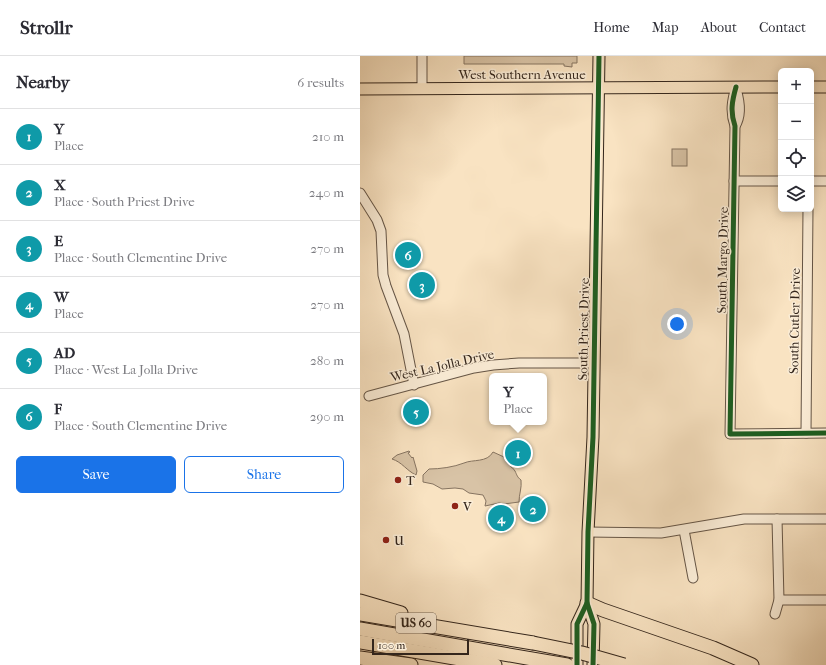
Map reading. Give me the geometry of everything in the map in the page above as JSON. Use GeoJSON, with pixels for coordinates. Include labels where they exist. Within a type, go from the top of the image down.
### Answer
{"type":"FeatureCollection","features":[{"type":"Feature","properties":{"kind":"highway"},"geometry":{"type":"LineString","coordinates":[[360,601],[472,632]]}},
{"type":"Feature","properties":{"kind":"highway"},"geometry":{"type":"LineString","coordinates":[[587,603],[603,610],[713,648],[752,665]]}},
{"type":"Feature","properties":{"kind":"highway","name":"US 60"},"geometry":{"type":"LineString","coordinates":[[360,614],[533,643],[582,653],[624,665]]}},
{"type":"Feature","properties":{"kind":"highway"},"geometry":{"type":"LineString","coordinates":[[360,629],[567,665]]}},
{"type":"Feature","properties":{"kind":"highway"},"geometry":{"type":"LineString","coordinates":[[360,642],[496,665]]}},
{"type":"Feature","properties":{"kind":"highway"},"geometry":{"type":"LineString","coordinates":[[360,651],[449,665]]}},
{"type":"Feature","properties":{"kind":"highway"},"geometry":{"type":"LineString","coordinates":[[360,658],[411,665]]}},
{"type":"Feature","properties":{"kind":"main road","name":"South Priest Drive"},"geometry":{"type":"LineString","coordinates":[[593,665],[594,624],[587,603],[592,437],[599,56]]}},
{"type":"Feature","properties":{"kind":"main road","name":"West Southern Avenue"},"geometry":{"type":"LineString","coordinates":[[360,89],[778,87]]}},
{"type":"Feature","properties":{"kind":"main road"},"geometry":{"type":"LineString","coordinates":[[814,87],[826,88]]}},
{"type":"Feature","properties":{"kind":"main road","name":"South Priest Drive"},"geometry":{"type":"LineString","coordinates":[[577,665],[577,624],[587,603]]}},
{"type":"Feature","properties":{"kind":"street"},"geometry":{"type":"LineString","coordinates":[[422,56],[422,88]]}},
{"type":"Feature","properties":{"kind":"street","name":"South Margo Drive"},"geometry":{"type":"LineString","coordinates":[[736,87],[732,102],[732,117],[735,126],[730,434],[806,433]]}},
{"type":"Feature","properties":{"kind":"street"},"geometry":{"type":"LineString","coordinates":[[734,181],[778,181]]}},
{"type":"Feature","properties":{"kind":"street"},"geometry":{"type":"LineString","coordinates":[[814,181],[826,181]]}},
{"type":"Feature","properties":{"kind":"street"},"geometry":{"type":"LineString","coordinates":[[360,193],[380,224],[383,275],[404,334],[414,385]]}},
{"type":"Feature","properties":{"kind":"street","name":"South Cutler Drive"},"geometry":{"type":"LineString","coordinates":[[806,433],[808,212]]}},
{"type":"Feature","properties":{"kind":"street","name":"West La Jolla Drive"},"geometry":{"type":"LineString","coordinates":[[369,396],[474,368],[493,365],[519,363],[593,364]]}},
{"type":"Feature","properties":{"kind":"street"},"geometry":{"type":"LineString","coordinates":[[806,433],[826,433]]}},
{"type":"Feature","properties":{"kind":"street"},"geometry":{"type":"LineString","coordinates":[[588,532],[661,533],[744,519],[826,519]]}},
{"type":"Feature","properties":{"kind":"street"},"geometry":{"type":"LineString","coordinates":[[775,614],[779,600],[777,519]]}},
{"type":"Feature","properties":{"kind":"street"},"geometry":{"type":"LineString","coordinates":[[684,530],[692,578]]}},
{"type":"Feature","properties":{"kind":"street"},"geometry":{"type":"LineString","coordinates":[[779,600],[826,600]]}},
{"type":"Feature","properties":{"kind":"shaded area"},"geometry":{"type":"Polygon","coordinates":[[[464,56],[577,56],[577,63],[572,63],[572,67],[564,66],[564,64],[464,64],[464,56]]]}},
{"type":"Feature","properties":{"kind":"shaded area"},"geometry":{"type":"Polygon","coordinates":[[[672,149],[687,149],[687,166],[672,166],[672,149]]]}},
{"type":"Feature","properties":{"kind":"shaded area"},"geometry":{"type":"Polygon","coordinates":[[[410,452],[408,453],[412,458],[413,457],[417,471],[416,475],[399,462],[392,459],[397,455],[410,452]]]}},
{"type":"Feature","properties":{"kind":"shaded area"},"geometry":{"type":"Polygon","coordinates":[[[493,452],[504,457],[521,480],[519,502],[504,504],[499,503],[485,506],[486,501],[483,495],[469,493],[463,489],[442,489],[433,484],[423,482],[423,475],[429,469],[447,468],[484,459],[493,452]]]}},
{"type":"Feature","properties":{"kind":"cycle path"},"geometry":{"type":"LineString","coordinates":[[593,665],[594,624],[587,603],[588,532],[593,437],[599,56]]}},
{"type":"Feature","properties":{"kind":"cycle path"},"geometry":{"type":"LineString","coordinates":[[736,87],[732,106],[732,116],[735,126],[730,434],[826,433]]}},
{"type":"Feature","properties":{"kind":"cycle path"},"geometry":{"type":"LineString","coordinates":[[577,665],[577,624],[587,603]]}},
{"type":"Feature","properties":{"kind":"place","name":"F"},"geometry":{"type":"Point","coordinates":[408,255]}},
{"type":"Feature","properties":{"kind":"place","name":"E"},"geometry":{"type":"Point","coordinates":[422,285]}},
{"type":"Feature","properties":{"kind":"place","name":"AD"},"geometry":{"type":"Point","coordinates":[416,412]}},
{"type":"Feature","properties":{"kind":"place","name":"Y"},"geometry":{"type":"Point","coordinates":[518,453]}},
{"type":"Feature","properties":{"kind":"place","name":"T"},"geometry":{"type":"Point","coordinates":[398,480]}},
{"type":"Feature","properties":{"kind":"place","name":"V"},"geometry":{"type":"Point","coordinates":[455,506]}},
{"type":"Feature","properties":{"kind":"place","name":"X"},"geometry":{"type":"Point","coordinates":[533,509]}},
{"type":"Feature","properties":{"kind":"place","name":"W"},"geometry":{"type":"Point","coordinates":[501,518]}},
{"type":"Feature","properties":{"kind":"place","name":"U"},"geometry":{"type":"Point","coordinates":[386,540]}}]}
